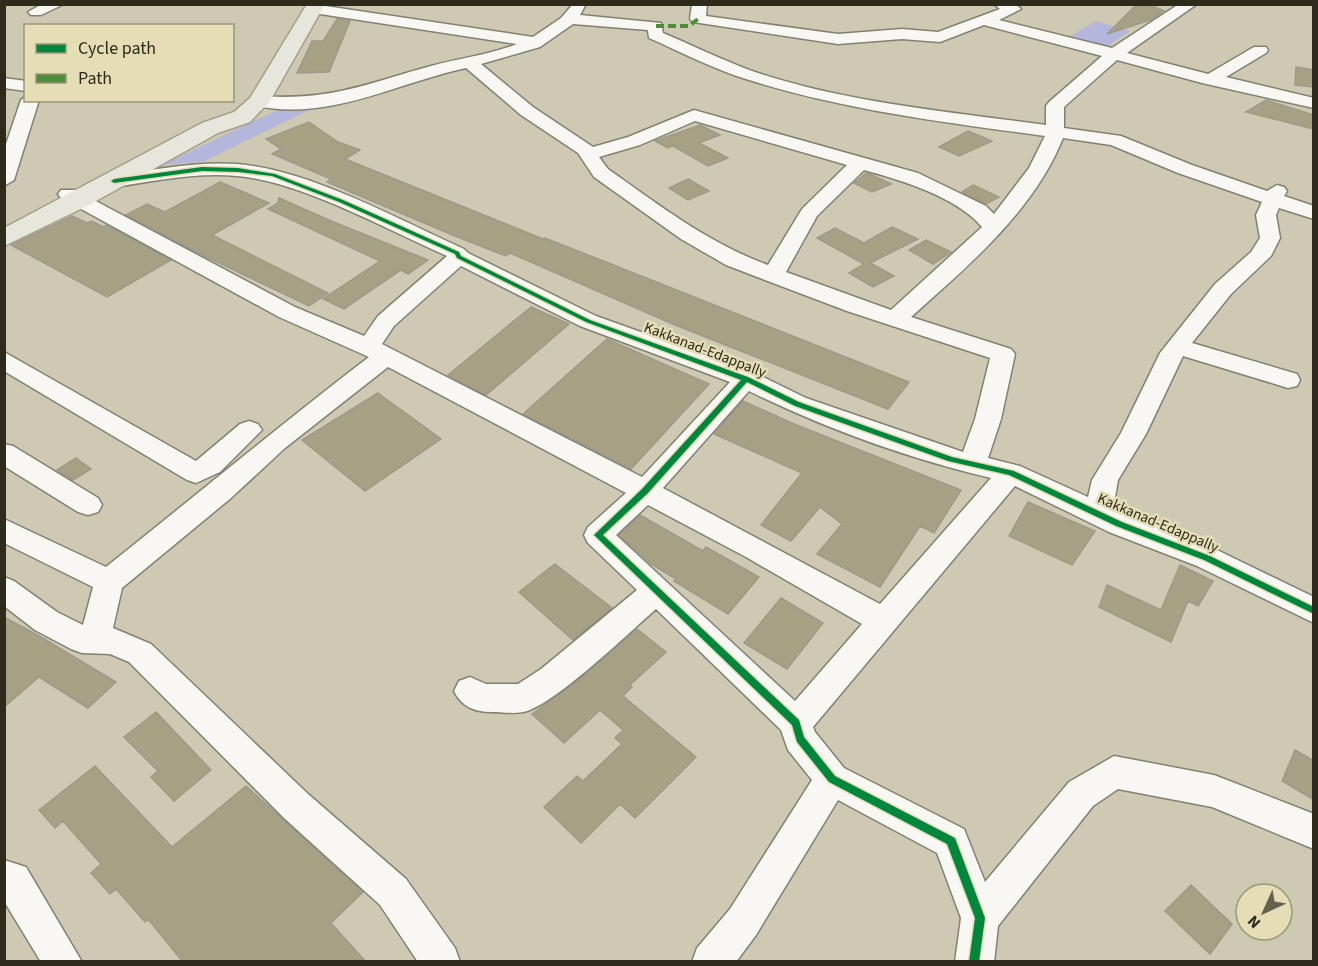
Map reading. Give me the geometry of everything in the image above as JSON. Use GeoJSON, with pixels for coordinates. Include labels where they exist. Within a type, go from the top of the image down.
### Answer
{"type":"FeatureCollection","features":[{"type":"Feature","properties":{"kind":"main road"},"geometry":{"type":"LineString","coordinates":[[234,98],[249,86],[278,36],[307,6]]}},
{"type":"Feature","properties":{"kind":"main road"},"geometry":{"type":"LineString","coordinates":[[73,198],[114,181],[210,128],[242,117],[259,101],[307,6]]}},
{"type":"Feature","properties":{"kind":"main road"},"geometry":{"type":"LineString","coordinates":[[6,235],[220,111],[230,102]]}},
{"type":"Feature","properties":{"kind":"street"},"geometry":{"type":"LineString","coordinates":[[36,12],[57,4]]}},
{"type":"Feature","properties":{"kind":"street"},"geometry":{"type":"LineString","coordinates":[[700,4],[698,19],[838,39],[892,34],[940,37],[1012,6]]}},
{"type":"Feature","properties":{"kind":"street"},"geometry":{"type":"LineString","coordinates":[[895,319],[966,256],[1017,199],[1053,140],[1055,105],[1113,55],[1190,4]]}},
{"type":"Feature","properties":{"kind":"street"},"geometry":{"type":"LineString","coordinates":[[307,6],[535,42]]}},
{"type":"Feature","properties":{"kind":"street"},"geometry":{"type":"LineString","coordinates":[[259,101],[302,104],[339,98],[518,51],[535,42],[576,12],[656,26],[655,35],[749,75],[813,93],[931,116],[1115,140],[1185,169],[1275,195],[1314,213]]}},
{"type":"Feature","properties":{"kind":"street"},"geometry":{"type":"LineString","coordinates":[[981,20],[1034,32],[1182,74],[1314,102]]}},
{"type":"Feature","properties":{"kind":"street"},"geometry":{"type":"LineString","coordinates":[[1211,79],[1260,50]]}},
{"type":"Feature","properties":{"kind":"street"},"geometry":{"type":"LineString","coordinates":[[470,63],[527,111],[590,154],[594,166],[601,173],[688,235],[717,252],[895,319],[1004,354],[988,419],[973,463]]}},
{"type":"Feature","properties":{"kind":"street"},"geometry":{"type":"LineString","coordinates":[[4,83],[24,86]]}},
{"type":"Feature","properties":{"kind":"street"},"geometry":{"type":"LineString","coordinates":[[4,113],[29,106]]}},
{"type":"Feature","properties":{"kind":"street"},"geometry":{"type":"LineString","coordinates":[[4,180],[29,106]]}},
{"type":"Feature","properties":{"kind":"street"},"geometry":{"type":"LineString","coordinates":[[590,154],[634,141],[694,115],[927,184],[979,210],[993,226]]}},
{"type":"Feature","properties":{"kind":"street"},"geometry":{"type":"LineString","coordinates":[[773,275],[809,213],[860,164]]}},
{"type":"Feature","properties":{"kind":"street","name":"Kakkanad-Edappally"},"geometry":{"type":"LineString","coordinates":[[114,181],[202,169],[238,170],[273,175],[341,201],[457,253],[459,257],[588,321],[746,379],[797,404],[951,459],[1011,473],[1098,512],[1119,524],[1207,558],[1314,611]]}},
{"type":"Feature","properties":{"kind":"street"},"geometry":{"type":"LineString","coordinates":[[1098,512],[1105,480],[1133,434],[1154,384],[1168,358],[1223,289],[1260,256],[1270,238],[1266,215],[1275,195]]}},
{"type":"Feature","properties":{"kind":"street"},"geometry":{"type":"LineString","coordinates":[[73,198],[287,312],[378,352],[645,491],[756,549],[883,621]]}},
{"type":"Feature","properties":{"kind":"street"},"geometry":{"type":"LineString","coordinates":[[94,641],[109,582],[221,491],[378,352],[386,321],[459,257]]}},
{"type":"Feature","properties":{"kind":"street"},"geometry":{"type":"LineString","coordinates":[[1177,346],[1288,380]]}},
{"type":"Feature","properties":{"kind":"street"},"geometry":{"type":"LineString","coordinates":[[4,360],[196,473],[211,465],[249,430]]}},
{"type":"Feature","properties":{"kind":"street"},"geometry":{"type":"LineString","coordinates":[[746,379],[645,491],[598,535],[796,723],[800,739],[832,779],[951,842],[980,918],[974,962]]}},
{"type":"Feature","properties":{"kind":"street"},"geometry":{"type":"LineString","coordinates":[[4,453],[88,505]]}},
{"type":"Feature","properties":{"kind":"street"},"geometry":{"type":"LineString","coordinates":[[796,723],[1011,473]]}},
{"type":"Feature","properties":{"kind":"street"},"geometry":{"type":"LineString","coordinates":[[4,530],[109,582]]}},
{"type":"Feature","properties":{"kind":"street"},"geometry":{"type":"LineString","coordinates":[[4,589],[46,621],[82,640],[112,641],[140,652],[296,806],[393,892],[441,962]]}},
{"type":"Feature","properties":{"kind":"street"},"geometry":{"type":"LineString","coordinates":[[470,691],[481,698],[524,698],[552,679],[657,591]]}},
{"type":"Feature","properties":{"kind":"street"},"geometry":{"type":"LineString","coordinates":[[980,918],[1081,794],[1114,772],[1214,791],[1314,832]]}},
{"type":"Feature","properties":{"kind":"street"},"geometry":{"type":"LineString","coordinates":[[711,962],[743,922],[832,779]]}},
{"type":"Feature","properties":{"kind":"street"},"geometry":{"type":"LineString","coordinates":[[4,878],[13,880],[63,962]]}},
{"type":"Feature","properties":{"kind":"shaded area"},"geometry":{"type":"Polygon","coordinates":[[[1096,21],[1130,31],[1106,47],[1069,37],[1096,21]]]}},
{"type":"Feature","properties":{"kind":"shaded area"},"geometry":{"type":"Polygon","coordinates":[[[281,108],[309,110],[205,161],[162,165],[281,108]]]}},
{"type":"Feature","properties":{"kind":"building"},"geometry":{"type":"Polygon","coordinates":[[[1137,4],[1148,4],[1164,11],[1150,20],[1107,34],[1137,4]]]}},
{"type":"Feature","properties":{"kind":"building"},"geometry":{"type":"Polygon","coordinates":[[[337,19],[350,21],[329,72],[297,73],[312,41],[323,41],[337,19]]]}},
{"type":"Feature","properties":{"kind":"building"},"geometry":{"type":"Polygon","coordinates":[[[1296,67],[1314,70],[1314,87],[1295,85],[1296,67]]]}},
{"type":"Feature","properties":{"kind":"building"},"geometry":{"type":"Polygon","coordinates":[[[1266,100],[1314,115],[1314,129],[1246,112],[1266,100]]]}},
{"type":"Feature","properties":{"kind":"building"},"geometry":{"type":"Polygon","coordinates":[[[309,122],[338,142],[360,150],[345,159],[909,382],[888,409],[675,325],[510,253],[506,256],[455,236],[327,182],[331,179],[272,154],[281,149],[266,139],[309,122]]]}},
{"type":"Feature","properties":{"kind":"building"},"geometry":{"type":"Polygon","coordinates":[[[700,125],[720,135],[699,143],[728,158],[708,166],[673,146],[668,148],[655,141],[700,125]]]}},
{"type":"Feature","properties":{"kind":"building"},"geometry":{"type":"Polygon","coordinates":[[[968,131],[992,141],[959,156],[939,147],[968,131]]]}},
{"type":"Feature","properties":{"kind":"building"},"geometry":{"type":"Polygon","coordinates":[[[866,173],[891,184],[872,192],[854,183],[866,173]]]}},
{"type":"Feature","properties":{"kind":"building"},"geometry":{"type":"Polygon","coordinates":[[[688,179],[709,191],[688,200],[669,188],[688,179]]]}},
{"type":"Feature","properties":{"kind":"building"},"geometry":{"type":"Polygon","coordinates":[[[220,182],[269,203],[212,235],[328,293],[309,306],[196,252],[126,215],[147,204],[165,212],[220,182]]]}},
{"type":"Feature","properties":{"kind":"building"},"geometry":{"type":"Polygon","coordinates":[[[973,185],[999,197],[986,204],[962,192],[973,185]]]}},
{"type":"Feature","properties":{"kind":"building"},"geometry":{"type":"Polygon","coordinates":[[[279,198],[428,260],[408,274],[401,270],[344,309],[323,299],[380,261],[268,209],[277,204],[279,198]]]}},
{"type":"Feature","properties":{"kind":"building"},"geometry":{"type":"Polygon","coordinates":[[[72,216],[87,223],[92,221],[103,227],[106,225],[171,260],[107,297],[11,245],[72,216]]]}},
{"type":"Feature","properties":{"kind":"building"},"geometry":{"type":"Polygon","coordinates":[[[892,227],[918,239],[870,263],[894,276],[873,287],[849,273],[864,264],[817,238],[835,228],[864,243],[892,227]]]}},
{"type":"Feature","properties":{"kind":"building"},"geometry":{"type":"Polygon","coordinates":[[[926,240],[951,252],[933,264],[909,250],[926,240]]]}},
{"type":"Feature","properties":{"kind":"building"},"geometry":{"type":"Polygon","coordinates":[[[531,307],[569,324],[486,395],[448,375],[531,307]]]}},
{"type":"Feature","properties":{"kind":"building"},"geometry":{"type":"Polygon","coordinates":[[[607,339],[709,384],[631,469],[523,414],[607,339]]]}},
{"type":"Feature","properties":{"kind":"building"},"geometry":{"type":"Polygon","coordinates":[[[378,393],[441,439],[365,491],[302,440],[378,393]]]}},
{"type":"Feature","properties":{"kind":"building"},"geometry":{"type":"Polygon","coordinates":[[[743,401],[794,424],[961,490],[934,533],[920,526],[880,587],[817,554],[842,524],[820,507],[791,541],[761,525],[802,473],[714,434],[743,401]]]}},
{"type":"Feature","properties":{"kind":"building"},"geometry":{"type":"Polygon","coordinates":[[[76,458],[91,469],[73,480],[57,470],[76,458]]]}},
{"type":"Feature","properties":{"kind":"building"},"geometry":{"type":"Polygon","coordinates":[[[1028,502],[1095,531],[1072,565],[1009,536],[1028,502]]]}},
{"type":"Feature","properties":{"kind":"building"},"geometry":{"type":"Polygon","coordinates":[[[640,515],[703,551],[706,547],[759,577],[728,614],[674,581],[676,579],[651,564],[619,535],[640,515]]]}},
{"type":"Feature","properties":{"kind":"building"},"geometry":{"type":"Polygon","coordinates":[[[555,564],[612,608],[573,640],[519,592],[555,564]]]}},
{"type":"Feature","properties":{"kind":"building"},"geometry":{"type":"Polygon","coordinates":[[[1180,565],[1213,581],[1198,606],[1188,601],[1171,642],[1099,607],[1107,585],[1161,610],[1180,565]]]}},
{"type":"Feature","properties":{"kind":"building"},"geometry":{"type":"Polygon","coordinates":[[[781,598],[823,623],[787,669],[744,643],[781,598]]]}},
{"type":"Feature","properties":{"kind":"building"},"geometry":{"type":"Polygon","coordinates":[[[4,617],[116,682],[88,708],[39,677],[4,707],[4,617]]]}},
{"type":"Feature","properties":{"kind":"building"},"geometry":{"type":"Polygon","coordinates":[[[637,629],[666,652],[630,685],[632,687],[623,696],[696,757],[635,818],[620,804],[581,843],[544,807],[577,776],[583,781],[622,744],[615,738],[623,730],[600,710],[564,743],[532,714],[572,685],[637,629]]]}},
{"type":"Feature","properties":{"kind":"building"},"geometry":{"type":"Polygon","coordinates":[[[156,712],[211,770],[174,801],[151,777],[158,771],[124,737],[156,712]]]}},
{"type":"Feature","properties":{"kind":"building"},"geometry":{"type":"Polygon","coordinates":[[[1295,750],[1314,761],[1314,800],[1282,781],[1295,750]]]}},
{"type":"Feature","properties":{"kind":"building"},"geometry":{"type":"Polygon","coordinates":[[[95,766],[172,847],[246,786],[363,892],[331,923],[366,962],[183,962],[148,919],[145,922],[116,889],[110,894],[91,873],[101,864],[63,821],[55,828],[39,810],[95,766]]]}},
{"type":"Feature","properties":{"kind":"building"},"geometry":{"type":"Polygon","coordinates":[[[1191,885],[1232,924],[1210,954],[1165,911],[1191,885]]]}},
{"type":"Feature","properties":{"kind":"marked path"},"geometry":{"type":"LineString","coordinates":[[656,26],[689,26],[698,19]]}},
{"type":"Feature","properties":{"kind":"cycle path"},"geometry":{"type":"LineString","coordinates":[[114,181],[202,169],[238,170],[273,175],[341,201],[457,253],[459,257],[588,321],[746,379],[797,404],[951,459],[1011,473],[1119,524],[1207,558],[1314,611]]}},
{"type":"Feature","properties":{"kind":"cycle path"},"geometry":{"type":"LineString","coordinates":[[746,379],[645,491],[598,535],[796,723],[800,739],[832,779],[951,841],[980,918],[974,962]]}}]}
